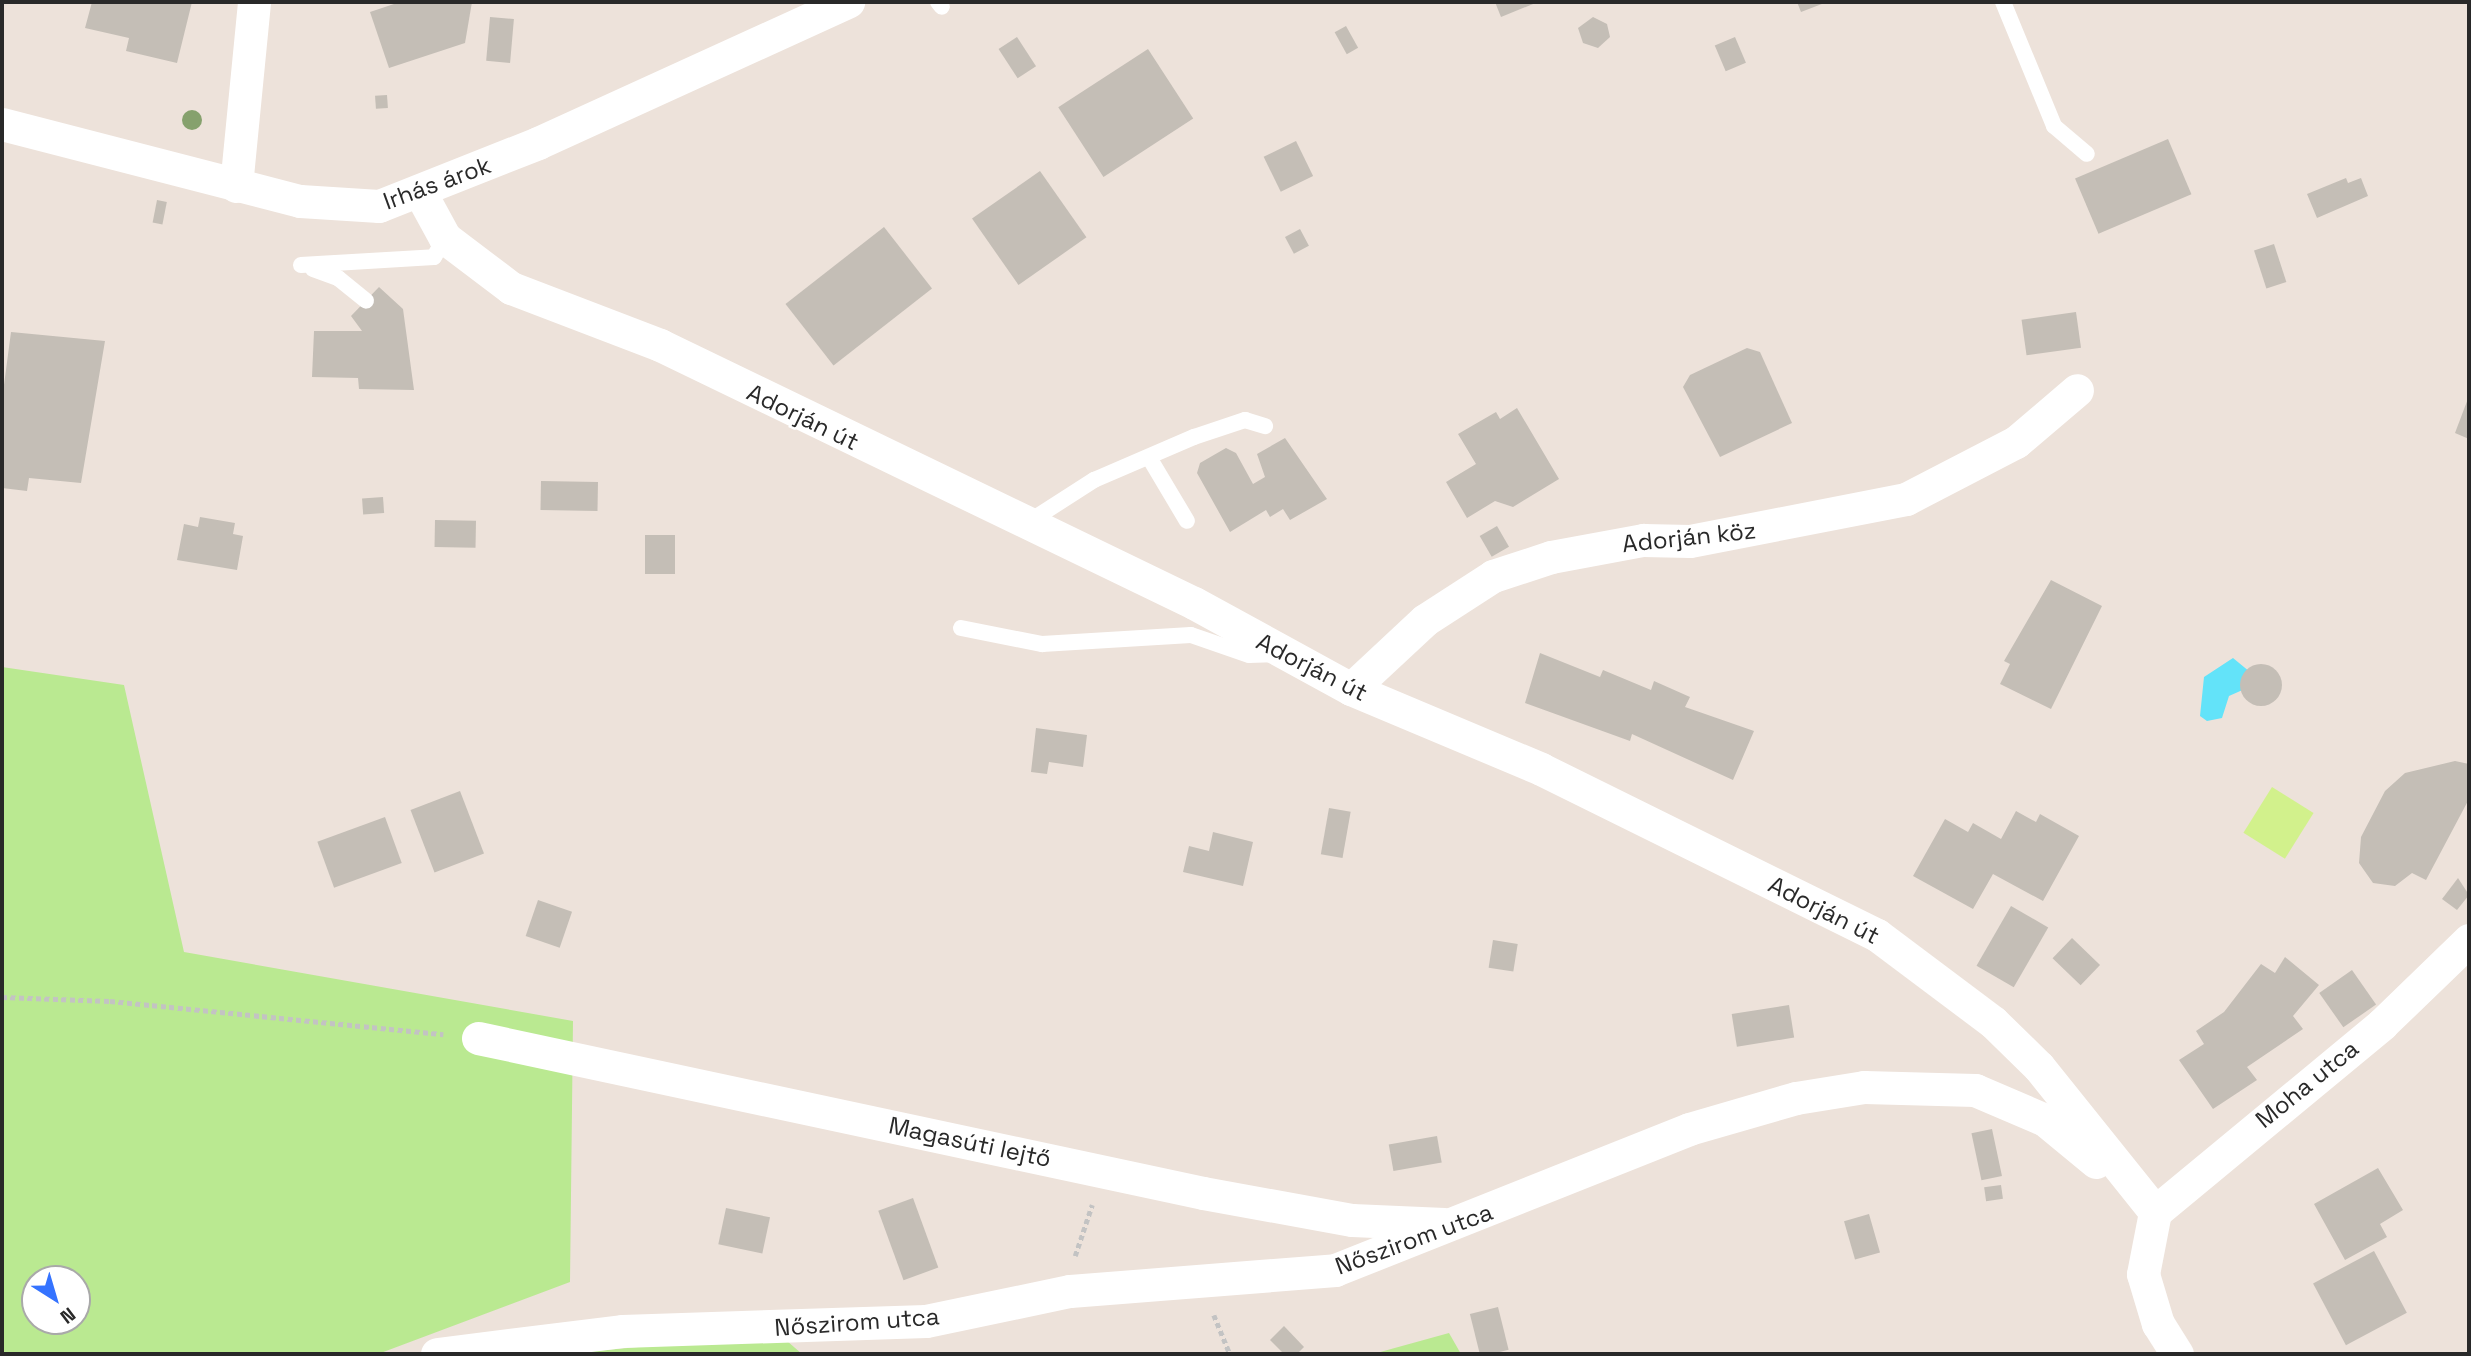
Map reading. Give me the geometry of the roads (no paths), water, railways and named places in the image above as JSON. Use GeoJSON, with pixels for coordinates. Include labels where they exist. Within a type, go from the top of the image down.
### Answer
{"type":"FeatureCollection","features":[{"type":"Feature","properties":{"kind":"street"},"geometry":{"type":"LineString","coordinates":[[236,186],[254,2]]}},
{"type":"Feature","properties":{"kind":"street","name":"Irhás árok"},"geometry":{"type":"LineString","coordinates":[[2,124],[236,186],[335,207],[379,206],[421,194],[848,2]]}},
{"type":"Feature","properties":{"kind":"street","name":"Adorján út"},"geometry":{"type":"LineString","coordinates":[[421,194],[445,238],[493,278],[537,301],[660,345],[1194,603],[1282,654],[1351,689],[1541,769],[1877,935],[1993,1022],[2039,1067],[2151,1220]]}},
{"type":"Feature","properties":{"kind":"street","name":"Adorján köz"},"geometry":{"type":"LineString","coordinates":[[1351,689],[1425,620],[1493,576],[1551,557],[1643,540],[1690,541],[1906,499],[2016,442],[2077,390]]}},
{"type":"Feature","properties":{"kind":"street","name":"Moha utca"},"geometry":{"type":"LineString","coordinates":[[2151,1220],[2382,1024],[2469,940]]}},
{"type":"Feature","properties":{"kind":"street","name":"Magasúti lejtő"},"geometry":{"type":"LineString","coordinates":[[478,1038],[1352,1220],[1464,1223]]}},
{"type":"Feature","properties":{"kind":"street","name":"Nőszirom utca"},"geometry":{"type":"LineString","coordinates":[[437,1354],[622,1331],[926,1321],[1070,1291],[1335,1270],[1464,1223],[1689,1129],[1784,1101],[1864,1087],[1975,1090],[2045,1120],[2088,1153],[2151,1220]]}},
{"type":"Feature","properties":{"kind":"street"},"geometry":{"type":"LineString","coordinates":[[2151,1220],[2143,1273],[2158,1324],[2177,1354]]}},
{"type":"Feature","properties":{"kind":"lane"},"geometry":{"type":"LineString","coordinates":[[2003,2],[2054,126],[2087,154]]}},
{"type":"Feature","properties":{"kind":"lane"},"geometry":{"type":"LineString","coordinates":[[366,301],[338,278],[301,265],[434,257],[445,238]]}},
{"type":"Feature","properties":{"kind":"lane"},"geometry":{"type":"LineString","coordinates":[[1027,523],[1094,480],[1245,420],[1265,426]]}},
{"type":"Feature","properties":{"kind":"lane"},"geometry":{"type":"LineString","coordinates":[[1150,459],[1187,521]]}},
{"type":"Feature","properties":{"kind":"lane"},"geometry":{"type":"LineString","coordinates":[[961,628],[1042,644],[1191,635],[1249,655],[1282,654]]}},
{"type":"Feature","properties":{"kind":"water"},"geometry":{"type":"Polygon","coordinates":[[[2233,658],[2250,672],[2247,688],[2229,696],[2222,718],[2207,721],[2200,716],[2204,677],[2233,658]]]}}]}
